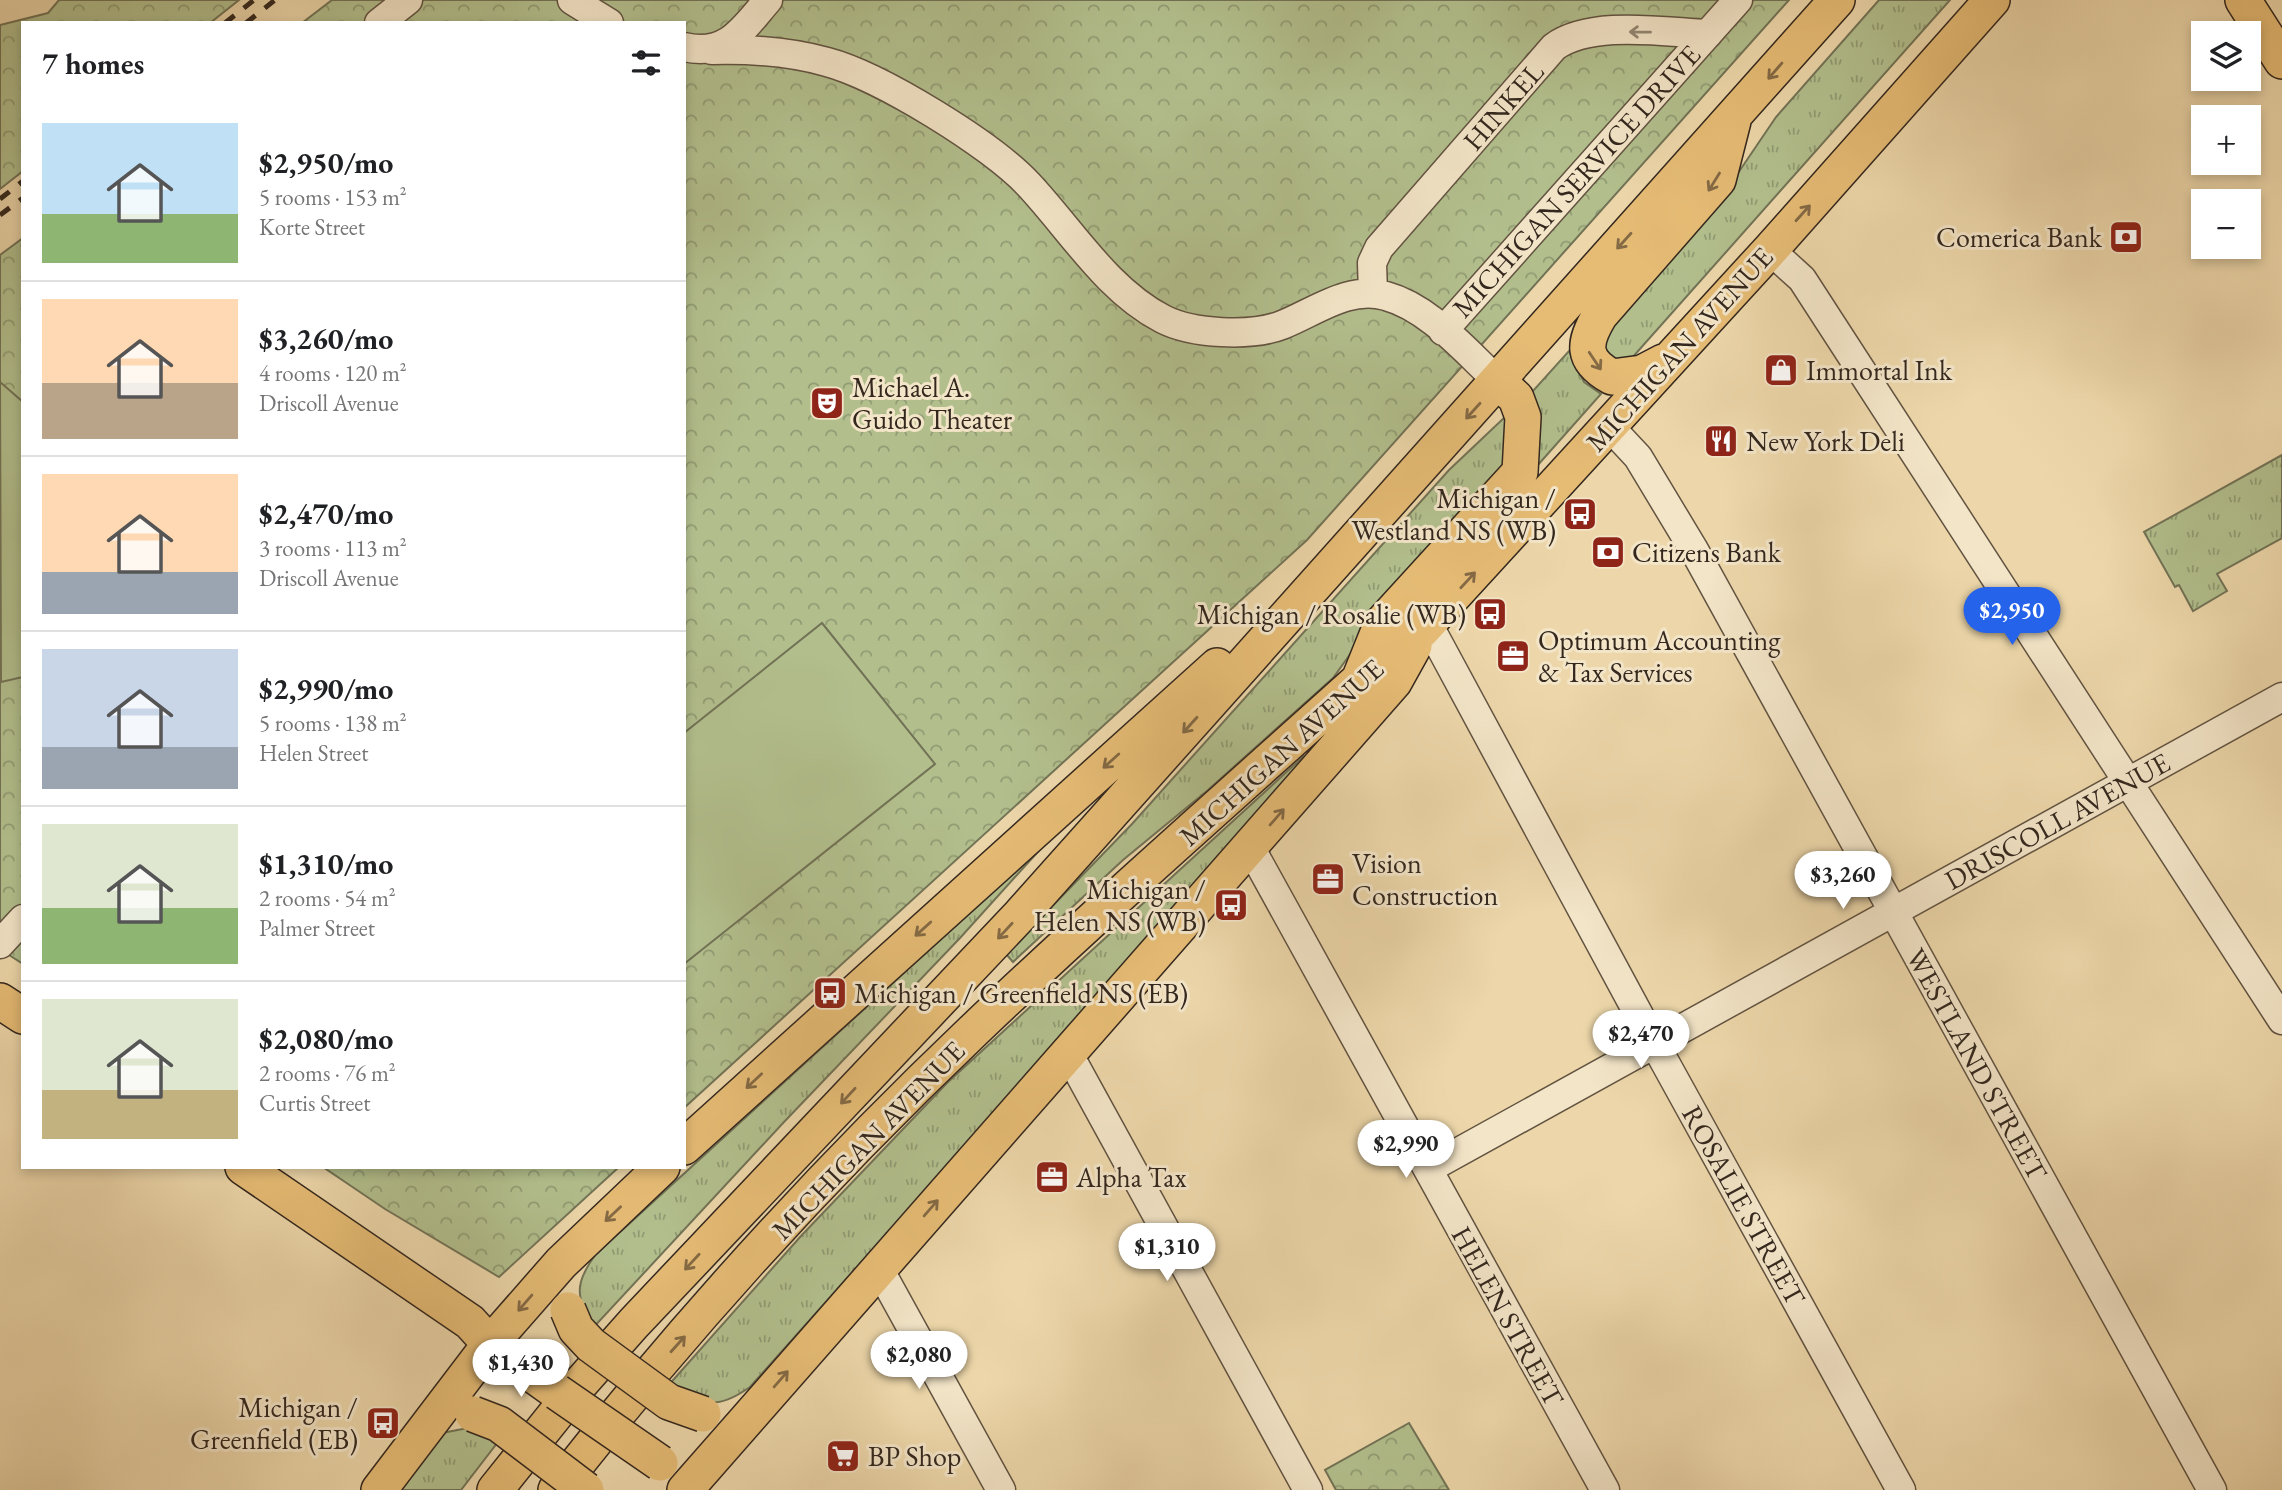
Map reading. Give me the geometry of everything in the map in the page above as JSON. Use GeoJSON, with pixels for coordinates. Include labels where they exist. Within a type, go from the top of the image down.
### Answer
{"type":"FeatureCollection","features":[{"type":"Feature","properties":{"kind":"main road","name":"MICHIGAN AVENUE"},"geometry":{"type":"LineString","coordinates":[[556,1490],[619,1410],[824,1181],[972,1032],[1359,680],[1425,627],[1770,250],[1992,0]]}},
{"type":"Feature","properties":{"kind":"main road"},"geometry":{"type":"LineString","coordinates":[[2243,0],[2282,61]]}},
{"type":"Feature","properties":{"kind":"main road","name":"MICHIGAN AVENUE"},"geometry":{"type":"LineString","coordinates":[[495,1490],[579,1385],[634,1323],[1021,914],[1499,382],[1734,118],[1822,6]]}},
{"type":"Feature","properties":{"kind":"main road"},"geometry":{"type":"LineString","coordinates":[[1673,356],[1642,373],[1612,377],[1592,362],[1587,347],[1589,333],[1600,315],[1718,180],[1734,118]]}},
{"type":"Feature","properties":{"kind":"main road"},"geometry":{"type":"LineString","coordinates":[[1359,680],[1382,623],[1520,472],[1523,417],[1516,398],[1499,382]]}},
{"type":"Feature","properties":{"kind":"main road"},"geometry":{"type":"LineString","coordinates":[[686,1145],[1350,547]]}},
{"type":"Feature","properties":{"kind":"main road"},"geometry":{"type":"LineString","coordinates":[[246,1169],[470,1322],[504,1353],[660,1463],[691,1489],[750,1415],[878,1267],[1394,682],[1425,627]]}},
{"type":"Feature","properties":{"kind":"main road"},"geometry":{"type":"LineString","coordinates":[[0,1001],[21,1015]]}},
{"type":"Feature","properties":{"kind":"main road"},"geometry":{"type":"LineString","coordinates":[[379,1490],[437,1410],[504,1353],[576,1248],[660,1169]]}},
{"type":"Feature","properties":{"kind":"main road"},"geometry":{"type":"LineString","coordinates":[[576,1248],[568,1310],[576,1329],[591,1345],[669,1402],[702,1413],[750,1415]]}},
{"type":"Feature","properties":{"kind":"main road"},"geometry":{"type":"LineString","coordinates":[[437,1410],[473,1414],[499,1424],[586,1490]]}},
{"type":"Feature","properties":{"kind":"street"},"geometry":{"type":"LineString","coordinates":[[382,21],[408,0]]}},
{"type":"Feature","properties":{"kind":"street"},"geometry":{"type":"LineString","coordinates":[[572,0],[606,21]]}},
{"type":"Feature","properties":{"kind":"street"},"geometry":{"type":"LineString","coordinates":[[698,49],[737,35],[768,0]]}},
{"type":"Feature","properties":{"kind":"street","name":"MICHIGAN SERVICE DRIVE"},"geometry":{"type":"LineString","coordinates":[[1443,331],[1738,0]]}},
{"type":"Feature","properties":{"kind":"street","name":"HINKEL"},"geometry":{"type":"LineString","coordinates":[[1377,294],[1372,263],[1379,248],[1554,47],[1567,38],[1597,31],[1708,34]]}},
{"type":"Feature","properties":{"kind":"street"},"geometry":{"type":"LineString","coordinates":[[698,49],[760,48],[829,62],[887,89],[948,124],[1017,174],[1125,292],[1165,320],[1212,332],[1255,331],[1279,326],[1349,295],[1377,294],[1420,312],[1499,382]]}},
{"type":"Feature","properties":{"kind":"street"},"geometry":{"type":"LineString","coordinates":[[1770,250],[1802,279],[2282,1020]]}},
{"type":"Feature","properties":{"kind":"street","name":"WESTLAND STREET"},"geometry":{"type":"LineString","coordinates":[[1609,426],[1638,457],[1694,550],[2212,1490]]}},
{"type":"Feature","properties":{"kind":"street","name":"ROSALIE STREET"},"geometry":{"type":"LineString","coordinates":[[1425,627],[1901,1490]]}},
{"type":"Feature","properties":{"kind":"street","name":"DRISCOLL AVENUE"},"geometry":{"type":"LineString","coordinates":[[1428,1169],[2282,697]]}},
{"type":"Feature","properties":{"kind":"street","name":"HELEN STREET"},"geometry":{"type":"LineString","coordinates":[[1250,847],[1605,1490]]}},
{"type":"Feature","properties":{"kind":"street"},"geometry":{"type":"LineString","coordinates":[[0,944],[21,921]]}},
{"type":"Feature","properties":{"kind":"street"},"geometry":{"type":"LineString","coordinates":[[1068,1053],[1308,1490]]}},
{"type":"Feature","properties":{"kind":"street"},"geometry":{"type":"LineString","coordinates":[[878,1267],[1001,1490]]}},
{"type":"Feature","properties":{"kind":"green space"},"geometry":{"type":"Polygon","coordinates":[[[59,0],[239,0],[213,21],[21,21],[21,173],[0,189],[0,25],[48,13],[59,0]]]}},
{"type":"Feature","properties":{"kind":"green space"},"geometry":{"type":"Polygon","coordinates":[[[332,0],[1789,0],[1307,540],[686,1106],[686,21],[305,21],[332,0]]]}},
{"type":"Feature","properties":{"kind":"green space"},"geometry":{"type":"Polygon","coordinates":[[[1879,0],[1950,0],[1631,359],[1614,362],[1598,340],[1732,182],[1776,117],[1879,0]]]}},
{"type":"Feature","properties":{"kind":"green space"},"geometry":{"type":"Polygon","coordinates":[[[21,239],[21,963],[0,949],[0,255],[21,239]]]}},
{"type":"Feature","properties":{"kind":"green space"},"geometry":{"type":"Polygon","coordinates":[[[1569,351],[1584,382],[1601,394],[1537,466],[1532,392],[1569,351]]]}},
{"type":"Feature","properties":{"kind":"green space"},"geometry":{"type":"Polygon","coordinates":[[[0,382],[21,400],[21,677],[1,682],[0,382]]]}},
{"type":"Feature","properties":{"kind":"green space"},"geometry":{"type":"Polygon","coordinates":[[[1506,416],[1507,466],[1356,646],[1333,678],[1208,790],[1123,860],[1013,962],[1006,954],[1132,824],[1449,470],[1506,416]]]}},
{"type":"Feature","properties":{"kind":"green space"},"geometry":{"type":"Polygon","coordinates":[[[2282,455],[2282,538],[2217,574],[2227,591],[2193,611],[2179,585],[2175,587],[2144,532],[2282,455]]]}},
{"type":"Feature","properties":{"kind":"green space"},"geometry":{"type":"Polygon","coordinates":[[[822,623],[935,764],[686,962],[686,731],[822,623]]]}},
{"type":"Feature","properties":{"kind":"green space"},"geometry":{"type":"Polygon","coordinates":[[[1304,756],[1309,760],[750,1387],[727,1400],[717,1402],[700,1400],[666,1388],[801,1236],[947,1083],[1304,756]]]}},
{"type":"Feature","properties":{"kind":"green space"},"geometry":{"type":"Polygon","coordinates":[[[1045,844],[592,1329],[583,1307],[580,1290],[584,1274],[596,1254],[1045,844]]]}},
{"type":"Feature","properties":{"kind":"green space"},"geometry":{"type":"Polygon","coordinates":[[[326,1169],[617,1169],[499,1277],[385,1209],[326,1169]]]}},
{"type":"Feature","properties":{"kind":"green space"},"geometry":{"type":"Polygon","coordinates":[[[1409,1423],[1449,1490],[1336,1490],[1325,1470],[1409,1423]]]}},
{"type":"Feature","properties":{"kind":"green space"},"geometry":{"type":"Polygon","coordinates":[[[473,1427],[501,1438],[461,1490],[399,1490],[442,1433],[473,1427]]]}},
{"type":"Feature","properties":{"kind":"railway"},"geometry":{"type":"LineString","coordinates":[[228,21],[254,0]]}},
{"type":"Feature","properties":{"kind":"railway"},"geometry":{"type":"LineString","coordinates":[[249,21],[275,0]]}},
{"type":"Feature","properties":{"kind":"railway"},"geometry":{"type":"LineString","coordinates":[[0,199],[21,183]]}},
{"type":"Feature","properties":{"kind":"railway"},"geometry":{"type":"LineString","coordinates":[[0,215],[21,199]]}},
{"type":"Feature","properties":{"kind":"place","name":"Comerica Bank"},"geometry":{"type":"Point","coordinates":[2126,237]}},
{"type":"Feature","properties":{"kind":"place","name":"Immortal Ink"},"geometry":{"type":"Point","coordinates":[1781,370]}},
{"type":"Feature","properties":{"kind":"place","name":"Michael A. Guido Theater"},"geometry":{"type":"Point","coordinates":[827,403]}},
{"type":"Feature","properties":{"kind":"place","name":"New York Deli"},"geometry":{"type":"Point","coordinates":[1721,441]}},
{"type":"Feature","properties":{"kind":"place","name":"Michigan / Westland NS (WB)"},"geometry":{"type":"Point","coordinates":[1580,514]}},
{"type":"Feature","properties":{"kind":"place","name":"Citizens Bank"},"geometry":{"type":"Point","coordinates":[1608,552]}},
{"type":"Feature","properties":{"kind":"place","name":"Michigan / Rosalie (WB)"},"geometry":{"type":"Point","coordinates":[1490,614]}},
{"type":"Feature","properties":{"kind":"place","name":"Optimum Accounting & Tax Services"},"geometry":{"type":"Point","coordinates":[1513,656]}},
{"type":"Feature","properties":{"kind":"place","name":"Vision Construction"},"geometry":{"type":"Point","coordinates":[1328,879]}},
{"type":"Feature","properties":{"kind":"place","name":"Michigan / Helen NS (WB)"},"geometry":{"type":"Point","coordinates":[1231,905]}},
{"type":"Feature","properties":{"kind":"place","name":"Michigan / Greenfield NS (EB)"},"geometry":{"type":"Point","coordinates":[830,993]}},
{"type":"Feature","properties":{"kind":"place","name":"Alpha Tax"},"geometry":{"type":"Point","coordinates":[1052,1177]}},
{"type":"Feature","properties":{"kind":"place","name":"Michigan / Greenfield (EB)"},"geometry":{"type":"Point","coordinates":[383,1423]}},
{"type":"Feature","properties":{"kind":"place","name":"BP Shop"},"geometry":{"type":"Point","coordinates":[843,1456]}}]}
